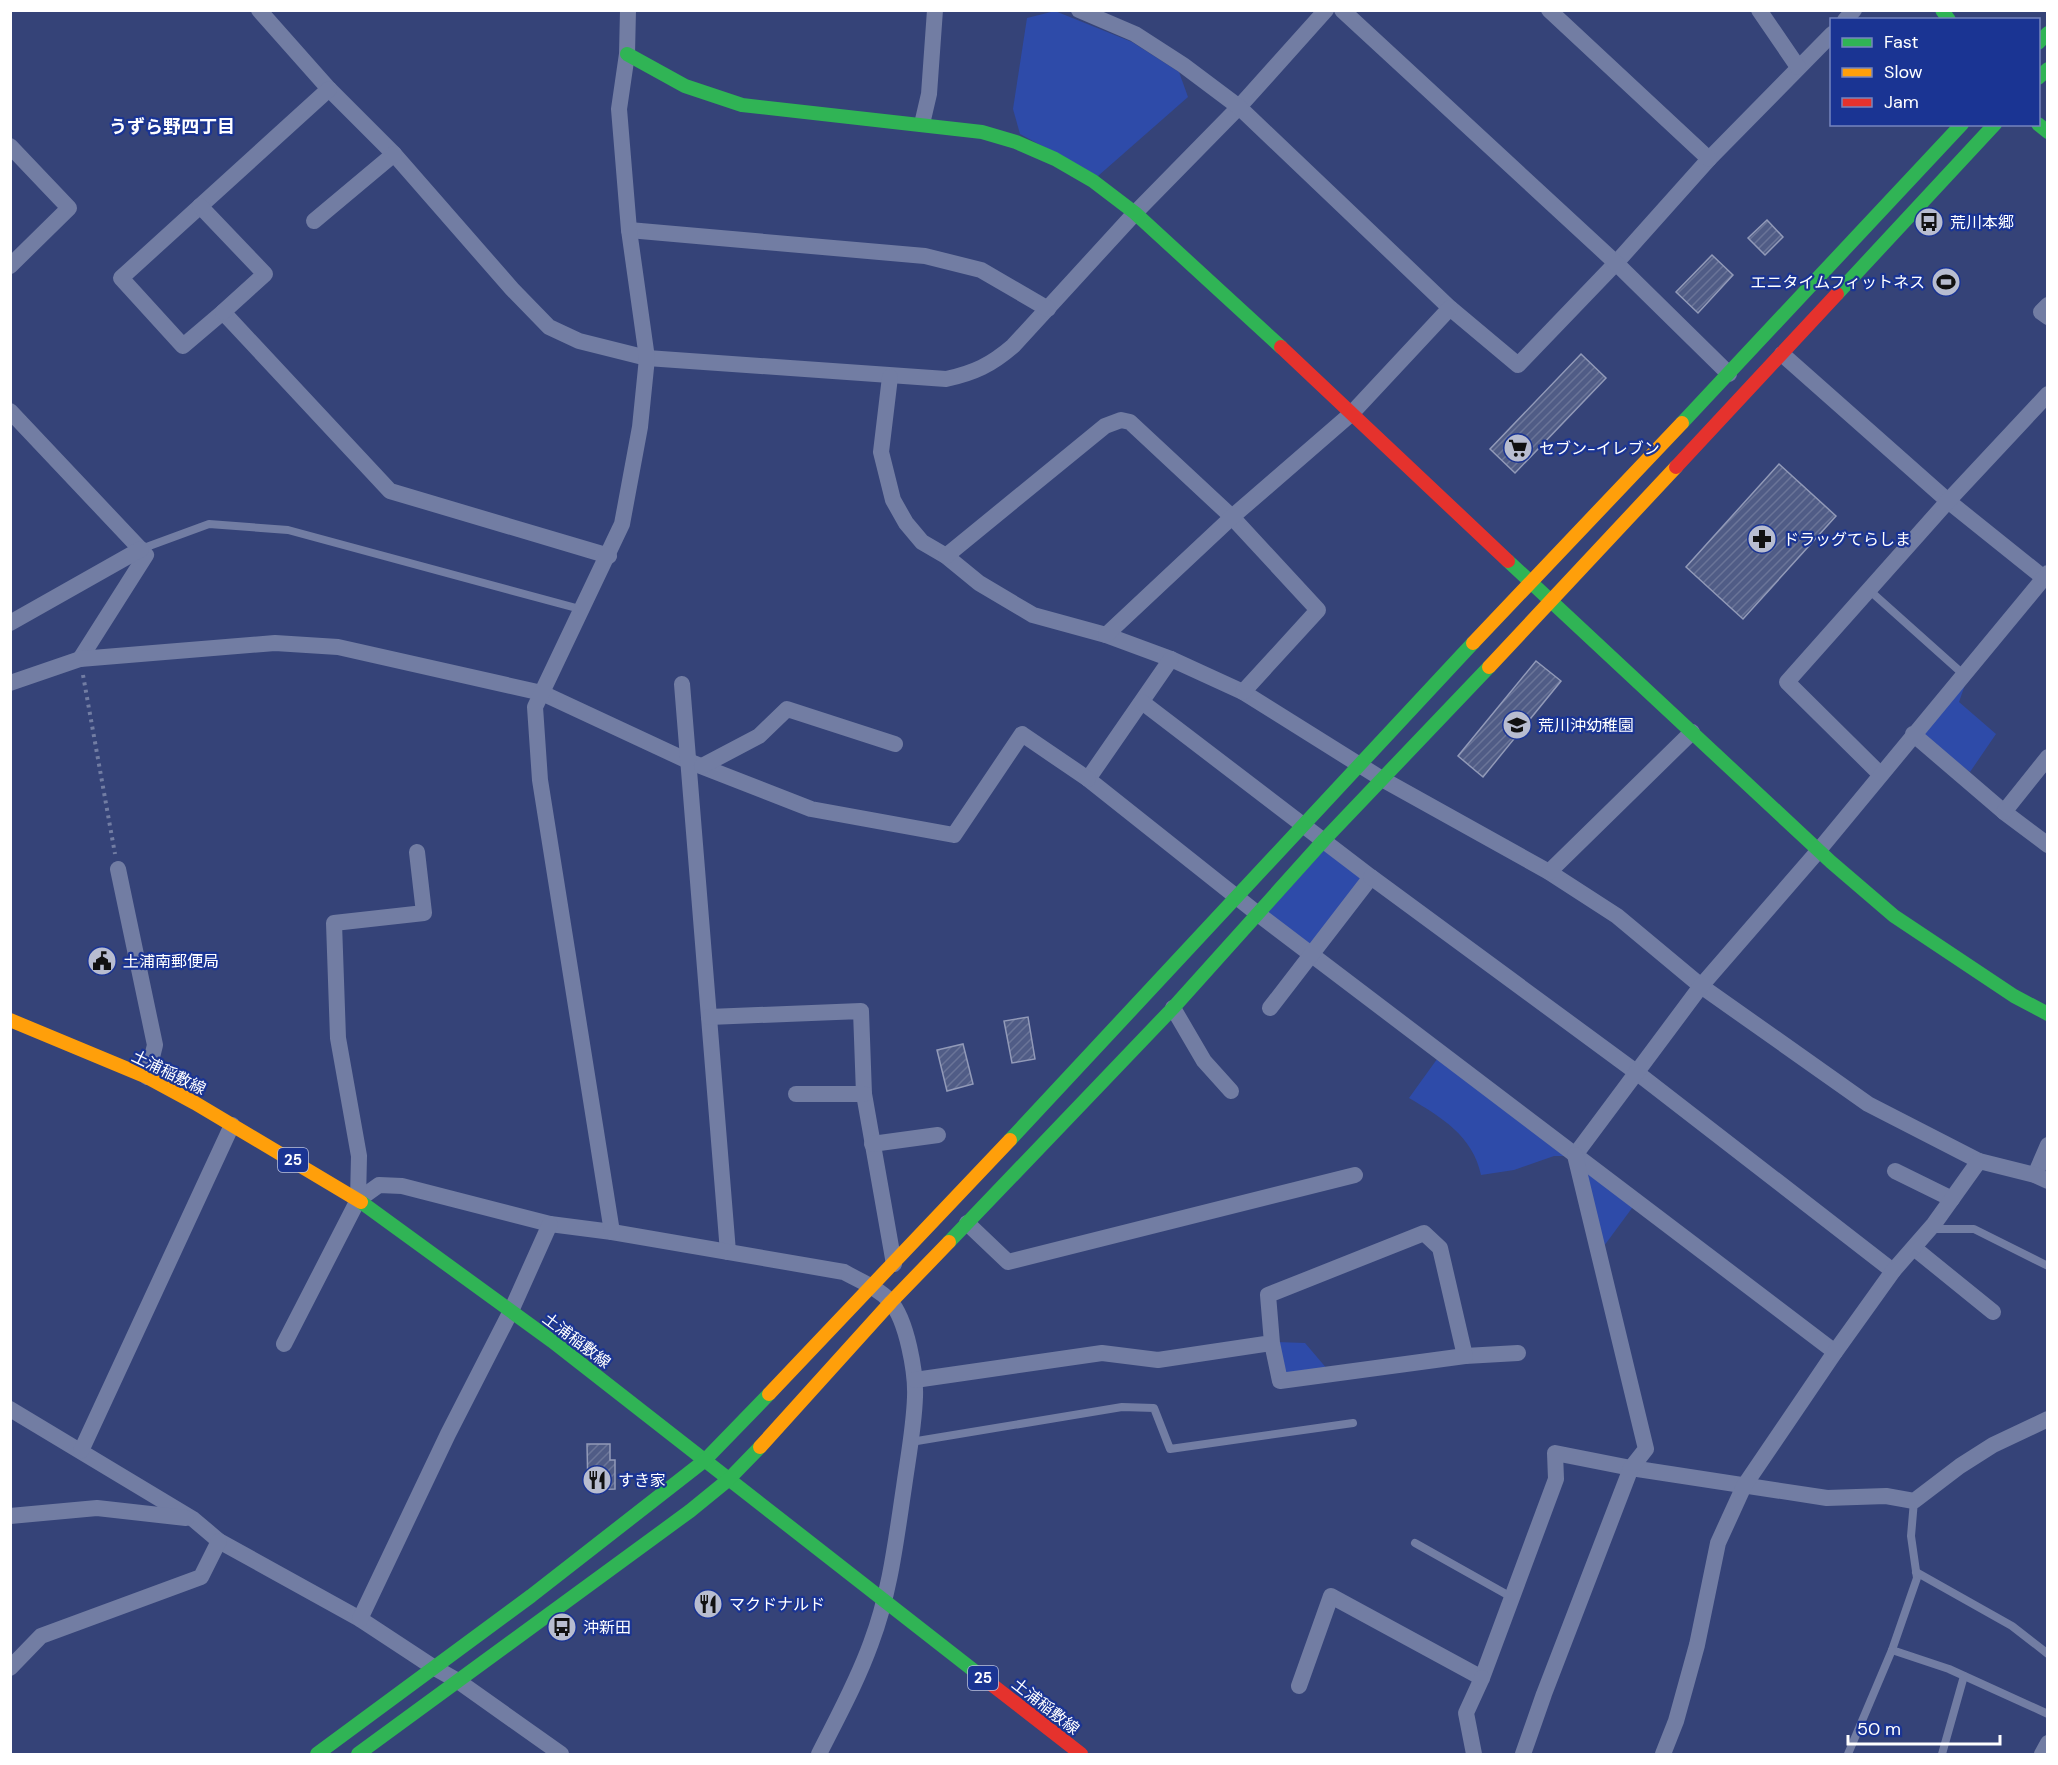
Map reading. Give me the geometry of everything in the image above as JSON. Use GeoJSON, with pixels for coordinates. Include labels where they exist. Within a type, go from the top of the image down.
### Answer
{"type":"FeatureCollection","features":[{"type":"Feature","properties":{"kind":"street"},"geometry":{"type":"LineString","coordinates":[[259,10],[329,89],[394,154],[512,289],[549,327],[579,341],[647,358],[946,380],[969,374],[995,362],[1013,346],[1136,213],[1239,107],[1326,10]]}},
{"type":"Feature","properties":{"kind":"street"},"geometry":{"type":"LineString","coordinates":[[612,1232],[540,780],[535,707],[580,609],[609,556],[622,524],[640,427],[647,358],[629,230],[619,109],[627,54],[628,10]]}},
{"type":"Feature","properties":{"kind":"street"},"geometry":{"type":"LineString","coordinates":[[922,124],[929,94],[935,10]]}},
{"type":"Feature","properties":{"kind":"street"},"geometry":{"type":"LineString","coordinates":[[1079,10],[1136,34],[1183,65],[1239,107],[1450,308],[1518,365],[1616,263],[1709,159],[1830,36]]}},
{"type":"Feature","properties":{"kind":"street"},"geometry":{"type":"LineString","coordinates":[[1342,10],[1616,263],[1729,374]]}},
{"type":"Feature","properties":{"kind":"street"},"geometry":{"type":"LineString","coordinates":[[1549,10],[1709,159]]}},
{"type":"Feature","properties":{"kind":"street"},"geometry":{"type":"LineString","coordinates":[[1759,10],[1798,68]]}},
{"type":"Feature","properties":{"kind":"street"},"geometry":{"type":"LineString","coordinates":[[627,54],[685,86],[742,105],[982,132],[1016,142],[1055,159],[1093,182],[1136,213],[1352,413],[1551,602],[1819,850],[1894,916],[2014,996],[2048,1014]]}},
{"type":"Feature","properties":{"kind":"street"},"geometry":{"type":"LineString","coordinates":[[200,206],[265,274],[183,345],[121,278],[200,206],[329,89]]}},
{"type":"Feature","properties":{"kind":"street"},"geometry":{"type":"LineString","coordinates":[[318,1755],[531,1596],[704,1461],[894,1264],[1237,898],[1303,823],[1729,374],[1960,126]]}},
{"type":"Feature","properties":{"kind":"street"},"geometry":{"type":"LineString","coordinates":[[358,1755],[690,1511],[728,1480],[781,1426],[891,1302],[1173,1008],[1324,840],[1551,602],[1993,126]]}},
{"type":"Feature","properties":{"kind":"street"},"geometry":{"type":"LineString","coordinates":[[10,146],[69,208],[10,266]]}},
{"type":"Feature","properties":{"kind":"street"},"geometry":{"type":"LineString","coordinates":[[314,221],[394,154]]}},
{"type":"Feature","properties":{"kind":"street"},"geometry":{"type":"LineString","coordinates":[[629,230],[925,256],[981,270],[1048,309]]}},
{"type":"Feature","properties":{"kind":"street"},"geometry":{"type":"LineString","coordinates":[[2048,305],[2041,312],[2048,317]]}},
{"type":"Feature","properties":{"kind":"street"},"geometry":{"type":"LineString","coordinates":[[1106,634],[1232,517],[1352,413],[1450,308]]}},
{"type":"Feature","properties":{"kind":"street"},"geometry":{"type":"LineString","coordinates":[[223,312],[390,490],[609,556]]}},
{"type":"Feature","properties":{"kind":"street"},"geometry":{"type":"LineString","coordinates":[[1523,1755],[1544,1694],[1631,1468],[1646,1449],[1575,1155],[1701,986],[1819,850],[2046,575],[1948,501],[1782,354]]}},
{"type":"Feature","properties":{"kind":"street"},"geometry":{"type":"LineString","coordinates":[[890,377],[881,452],[893,500],[906,523],[922,542],[946,556],[979,582],[1033,615],[1106,634],[1171,659],[1244,692],[1358,765],[1550,872],[1617,916],[1701,986],[1868,1104],[1979,1161],[2041,1178],[2048,1145]]}},
{"type":"Feature","properties":{"kind":"street"},"geometry":{"type":"LineString","coordinates":[[1880,774],[1787,682],[1948,501],[2048,394]]}},
{"type":"Feature","properties":{"kind":"street"},"geometry":{"type":"LineString","coordinates":[[10,411],[146,555],[80,659]]}},
{"type":"Feature","properties":{"kind":"street"},"geometry":{"type":"LineString","coordinates":[[946,556],[1105,426],[1121,420],[1130,422],[1232,517],[1318,610],[1244,692]]}},
{"type":"Feature","properties":{"kind":"street"},"geometry":{"type":"LineString","coordinates":[[10,623],[141,549]]}},
{"type":"Feature","properties":{"kind":"street"},"geometry":{"type":"LineString","coordinates":[[10,683],[80,659],[275,643],[338,647],[542,693],[695,764],[811,809],[954,835],[1022,734],[1088,779],[1257,914],[1835,1352]]}},
{"type":"Feature","properties":{"kind":"street"},"geometry":{"type":"LineString","coordinates":[[1088,779],[1171,659]]}},
{"type":"Feature","properties":{"kind":"street"},"geometry":{"type":"LineString","coordinates":[[682,684],[695,764],[709,1017],[728,1252]]}},
{"type":"Feature","properties":{"kind":"street"},"geometry":{"type":"LineString","coordinates":[[1142,702],[1371,877],[1636,1072],[1893,1271]]}},
{"type":"Feature","properties":{"kind":"street"},"geometry":{"type":"LineString","coordinates":[[695,764],[759,736],[787,709],[895,744]]}},
{"type":"Feature","properties":{"kind":"street"},"geometry":{"type":"LineString","coordinates":[[1550,872],[1692,732]]}},
{"type":"Feature","properties":{"kind":"street"},"geometry":{"type":"LineString","coordinates":[[1913,734],[2004,812],[2048,845]]}},
{"type":"Feature","properties":{"kind":"street"},"geometry":{"type":"LineString","coordinates":[[2004,812],[2048,757]]}},
{"type":"Feature","properties":{"kind":"street"},"geometry":{"type":"LineString","coordinates":[[284,1344],[358,1200],[359,1156],[338,1038],[334,923],[424,913],[417,852]]}},
{"type":"Feature","properties":{"kind":"street"},"geometry":{"type":"LineString","coordinates":[[118,869],[156,1046],[147,1077]]}},
{"type":"Feature","properties":{"kind":"street"},"geometry":{"type":"LineString","coordinates":[[1270,1008],[1371,877]]}},
{"type":"Feature","properties":{"kind":"street"},"geometry":{"type":"LineString","coordinates":[[1173,1008],[1204,1061],[1231,1090]]}},
{"type":"Feature","properties":{"kind":"street"},"geometry":{"type":"LineString","coordinates":[[709,1017],[861,1011],[864,1094],[894,1264]]}},
{"type":"Feature","properties":{"kind":"street","name":"土浦稲敷線"},"geometry":{"type":"LineString","coordinates":[[10,1020],[147,1077],[358,1200],[511,1311],[1081,1755]]}},
{"type":"Feature","properties":{"kind":"street"},"geometry":{"type":"LineString","coordinates":[[796,1094],[864,1094]]}},
{"type":"Feature","properties":{"kind":"street"},"geometry":{"type":"LineString","coordinates":[[81,1451],[232,1125]]}},
{"type":"Feature","properties":{"kind":"street"},"geometry":{"type":"LineString","coordinates":[[872,1144],[938,1135]]}},
{"type":"Feature","properties":{"kind":"street"},"geometry":{"type":"LineString","coordinates":[[1663,1755],[1676,1721],[1697,1645],[1718,1543],[1744,1486],[1893,1271],[1930,1229],[1979,1161]]}},
{"type":"Feature","properties":{"kind":"street"},"geometry":{"type":"LineString","coordinates":[[1895,1171],[1952,1199]]}},
{"type":"Feature","properties":{"kind":"street"},"geometry":{"type":"LineString","coordinates":[[967,1223],[1008,1262],[1355,1175]]}},
{"type":"Feature","properties":{"kind":"street"},"geometry":{"type":"LineString","coordinates":[[358,1200],[379,1185],[402,1186],[550,1224],[612,1232],[844,1272],[872,1287],[891,1302],[903,1324],[915,1380],[911,1442],[885,1601],[867,1654],[819,1755]]}},
{"type":"Feature","properties":{"kind":"street"},"geometry":{"type":"LineString","coordinates":[[360,1619],[448,1434],[511,1311],[550,1224]]}},
{"type":"Feature","properties":{"kind":"street"},"geometry":{"type":"LineString","coordinates":[[1465,1356],[1440,1248],[1424,1233],[1268,1295],[1272,1343],[1280,1381],[1465,1356],[1518,1353]]}},
{"type":"Feature","properties":{"kind":"street"},"geometry":{"type":"LineString","coordinates":[[1914,1248],[1993,1312]]}},
{"type":"Feature","properties":{"kind":"street"},"geometry":{"type":"LineString","coordinates":[[915,1380],[1102,1353],[1158,1360],[1272,1343]]}},
{"type":"Feature","properties":{"kind":"street"},"geometry":{"type":"LineString","coordinates":[[10,1409],[193,1519],[219,1541],[360,1619],[458,1681],[561,1755]]}},
{"type":"Feature","properties":{"kind":"street"},"geometry":{"type":"LineString","coordinates":[[1474,1755],[1466,1713],[1513,1598],[1556,1479],[1555,1453],[1631,1468],[1827,1498],[1886,1496],[1914,1501],[1960,1466],[1993,1445],[2048,1419]]}},
{"type":"Feature","properties":{"kind":"street"},"geometry":{"type":"LineString","coordinates":[[10,1516],[97,1508],[193,1519]]}},
{"type":"Feature","properties":{"kind":"street"},"geometry":{"type":"LineString","coordinates":[[10,1668],[41,1636],[201,1577],[219,1541]]}},
{"type":"Feature","properties":{"kind":"street"},"geometry":{"type":"LineString","coordinates":[[1299,1686],[1331,1596],[1482,1678]]}},
{"type":"Feature","properties":{"kind":"street"},"geometry":{"type":"LineString","coordinates":[[2042,1755],[2048,1743]]}},
{"type":"Feature","properties":{"kind":"lane"},"geometry":{"type":"LineString","coordinates":[[141,549],[208,524],[288,530],[580,609]]}},
{"type":"Feature","properties":{"kind":"lane"},"geometry":{"type":"LineString","coordinates":[[1869,590],[1963,674]]}},
{"type":"Feature","properties":{"kind":"lane"},"geometry":{"type":"LineString","coordinates":[[1930,1229],[1974,1229],[2048,1266]]}},
{"type":"Feature","properties":{"kind":"lane"},"geometry":{"type":"LineString","coordinates":[[911,1442],[1122,1407],[1154,1408],[1170,1449],[1353,1424]]}},
{"type":"Feature","properties":{"kind":"lane"},"geometry":{"type":"LineString","coordinates":[[1848,1755],[1892,1650],[1917,1578],[1911,1536],[1914,1501]]}},
{"type":"Feature","properties":{"kind":"lane"},"geometry":{"type":"LineString","coordinates":[[1415,1543],[1513,1598]]}},
{"type":"Feature","properties":{"kind":"lane"},"geometry":{"type":"LineString","coordinates":[[1916,1572],[2012,1626],[2048,1654]]}},
{"type":"Feature","properties":{"kind":"lane"},"geometry":{"type":"LineString","coordinates":[[1892,1650],[1964,1676],[2048,1714]]}},
{"type":"Feature","properties":{"kind":"lane"},"geometry":{"type":"LineString","coordinates":[[1942,1755],[1964,1676]]}},
{"type":"Feature","properties":{"kind":"path"},"geometry":{"type":"LineString","coordinates":[[80,659],[118,869]]}},
{"type":"Feature","properties":{"kind":"shaded area"},"geometry":{"type":"Polygon","coordinates":[[[1055,11],[1132,42],[1179,72],[1188,97],[1098,176],[1020,134],[1013,109],[1027,18],[1055,11]]]}},
{"type":"Feature","properties":{"kind":"shaded area"},"geometry":{"type":"Polygon","coordinates":[[[1967,679],[1959,702],[1996,734],[1970,772],[1920,734],[1967,679]]]}},
{"type":"Feature","properties":{"kind":"shaded area"},"geometry":{"type":"Polygon","coordinates":[[[1324,845],[1366,878],[1311,949],[1264,914],[1324,845]]]}},
{"type":"Feature","properties":{"kind":"shaded area"},"geometry":{"type":"Polygon","coordinates":[[[1440,1055],[1570,1156],[1554,1156],[1514,1170],[1481,1175],[1471,1149],[1454,1129],[1409,1098],[1440,1055]]]}},
{"type":"Feature","properties":{"kind":"shaded area"},"geometry":{"type":"Polygon","coordinates":[[[1580,1162],[1635,1204],[1601,1250],[1580,1162]]]}},
{"type":"Feature","properties":{"kind":"shaded area"},"geometry":{"type":"Polygon","coordinates":[[[1277,1342],[1305,1343],[1328,1370],[1286,1375],[1277,1342]]]}},
{"type":"Feature","properties":{"kind":"building"},"geometry":{"type":"Polygon","coordinates":[[[1767,220],[1783,237],[1765,255],[1748,238],[1767,220]]]}},
{"type":"Feature","properties":{"kind":"building"},"geometry":{"type":"Polygon","coordinates":[[[1712,255],[1733,275],[1698,313],[1676,292],[1712,255]]]}},
{"type":"Feature","properties":{"kind":"building"},"geometry":{"type":"Polygon","coordinates":[[[1581,354],[1606,378],[1515,473],[1490,449],[1581,354]]]}},
{"type":"Feature","properties":{"kind":"building"},"geometry":{"type":"Polygon","coordinates":[[[1779,464],[1836,516],[1743,619],[1686,567],[1779,464]]]}},
{"type":"Feature","properties":{"kind":"building"},"geometry":{"type":"Polygon","coordinates":[[[1536,661],[1561,681],[1483,777],[1458,756],[1536,661]]]}},
{"type":"Feature","properties":{"kind":"building"},"geometry":{"type":"Polygon","coordinates":[[[1028,1017],[1035,1059],[1012,1063],[1004,1021],[1028,1017]]]}},
{"type":"Feature","properties":{"kind":"building"},"geometry":{"type":"Polygon","coordinates":[[[963,1044],[973,1084],[947,1091],[937,1050],[963,1044]]]}},
{"type":"Feature","properties":{"kind":"building"},"geometry":{"type":"Polygon","coordinates":[[[587,1444],[610,1444],[610,1460],[615,1460],[615,1489],[588,1490],[587,1444]]]}},
{"type":"Feature","properties":{"kind":"traffic: fast"},"geometry":{"type":"LineString","coordinates":[[1942,10],[1948,18]]}},
{"type":"Feature","properties":{"kind":"traffic: fast"},"geometry":{"type":"LineString","coordinates":[[2040,41],[2048,33]]}},
{"type":"Feature","properties":{"kind":"traffic: fast"},"geometry":{"type":"LineString","coordinates":[[627,54],[685,86],[742,105],[982,132],[1016,142],[1055,159],[1093,181],[1135,213],[1281,347]]}},
{"type":"Feature","properties":{"kind":"traffic: fast"},"geometry":{"type":"LineString","coordinates":[[2040,76],[2048,69]]}},
{"type":"Feature","properties":{"kind":"traffic: fast"},"geometry":{"type":"LineString","coordinates":[[1682,423],[1960,126]]}},
{"type":"Feature","properties":{"kind":"traffic: fast"},"geometry":{"type":"LineString","coordinates":[[1837,294],[1993,126]]}},
{"type":"Feature","properties":{"kind":"traffic: fast"},"geometry":{"type":"LineString","coordinates":[[2040,126],[2048,132]]}},
{"type":"Feature","properties":{"kind":"traffic: fast"},"geometry":{"type":"LineString","coordinates":[[1508,561],[1831,862],[1894,916],[2014,996],[2048,1014]]}},
{"type":"Feature","properties":{"kind":"traffic: fast"},"geometry":{"type":"LineString","coordinates":[[1010,1140],[1473,643]]}},
{"type":"Feature","properties":{"kind":"traffic: fast"},"geometry":{"type":"LineString","coordinates":[[949,1242],[1173,1008],[1324,840],[1489,667]]}},
{"type":"Feature","properties":{"kind":"traffic: fast"},"geometry":{"type":"LineString","coordinates":[[361,1202],[552,1341],[991,1684]]}},
{"type":"Feature","properties":{"kind":"traffic: fast"},"geometry":{"type":"LineString","coordinates":[[317,1754],[531,1596],[704,1461],[769,1394]]}},
{"type":"Feature","properties":{"kind":"traffic: fast"},"geometry":{"type":"LineString","coordinates":[[358,1754],[690,1511],[728,1480],[760,1447]]}},
{"type":"Feature","properties":{"kind":"traffic: slow"},"geometry":{"type":"LineString","coordinates":[[1473,643],[1682,423]]}},
{"type":"Feature","properties":{"kind":"traffic: slow"},"geometry":{"type":"LineString","coordinates":[[1489,667],[1676,467]]}},
{"type":"Feature","properties":{"kind":"traffic: slow"},"geometry":{"type":"LineString","coordinates":[[10,1020],[147,1077],[361,1202]]}},
{"type":"Feature","properties":{"kind":"traffic: slow"},"geometry":{"type":"LineString","coordinates":[[769,1394],[1010,1140]]}},
{"type":"Feature","properties":{"kind":"traffic: slow"},"geometry":{"type":"LineString","coordinates":[[760,1447],[891,1302],[949,1242]]}},
{"type":"Feature","properties":{"kind":"traffic: jam"},"geometry":{"type":"LineString","coordinates":[[1676,467],[1837,294]]}},
{"type":"Feature","properties":{"kind":"traffic: jam"},"geometry":{"type":"LineString","coordinates":[[1281,347],[1508,561]]}},
{"type":"Feature","properties":{"kind":"traffic: jam"},"geometry":{"type":"LineString","coordinates":[[991,1684],[1081,1754]]}},
{"type":"Feature","properties":{"kind":"place","name":"荒川本郷"},"geometry":{"type":"Point","coordinates":[1929,222]}},
{"type":"Feature","properties":{"kind":"place","name":"エニタイムフィットネス"},"geometry":{"type":"Point","coordinates":[1946,282]}},
{"type":"Feature","properties":{"kind":"place","name":"セブン-イレブン"},"geometry":{"type":"Point","coordinates":[1518,448]}},
{"type":"Feature","properties":{"kind":"place","name":"ドラッグてらしま"},"geometry":{"type":"Point","coordinates":[1762,539]}},
{"type":"Feature","properties":{"kind":"place","name":"荒川沖幼稚園"},"geometry":{"type":"Point","coordinates":[1517,725]}},
{"type":"Feature","properties":{"kind":"place","name":"土浦南郵便局"},"geometry":{"type":"Point","coordinates":[102,961]}},
{"type":"Feature","properties":{"kind":"place","name":"すき家"},"geometry":{"type":"Point","coordinates":[597,1480]}},
{"type":"Feature","properties":{"kind":"place","name":"マクドナルド"},"geometry":{"type":"Point","coordinates":[708,1604]}},
{"type":"Feature","properties":{"kind":"place","name":"沖新田"},"geometry":{"type":"Point","coordinates":[562,1627]}},
{"type":"Feature","properties":{"kind":"district","name":"うずら野四丁目"},"geometry":{"type":"Point","coordinates":[172,127]}}]}
